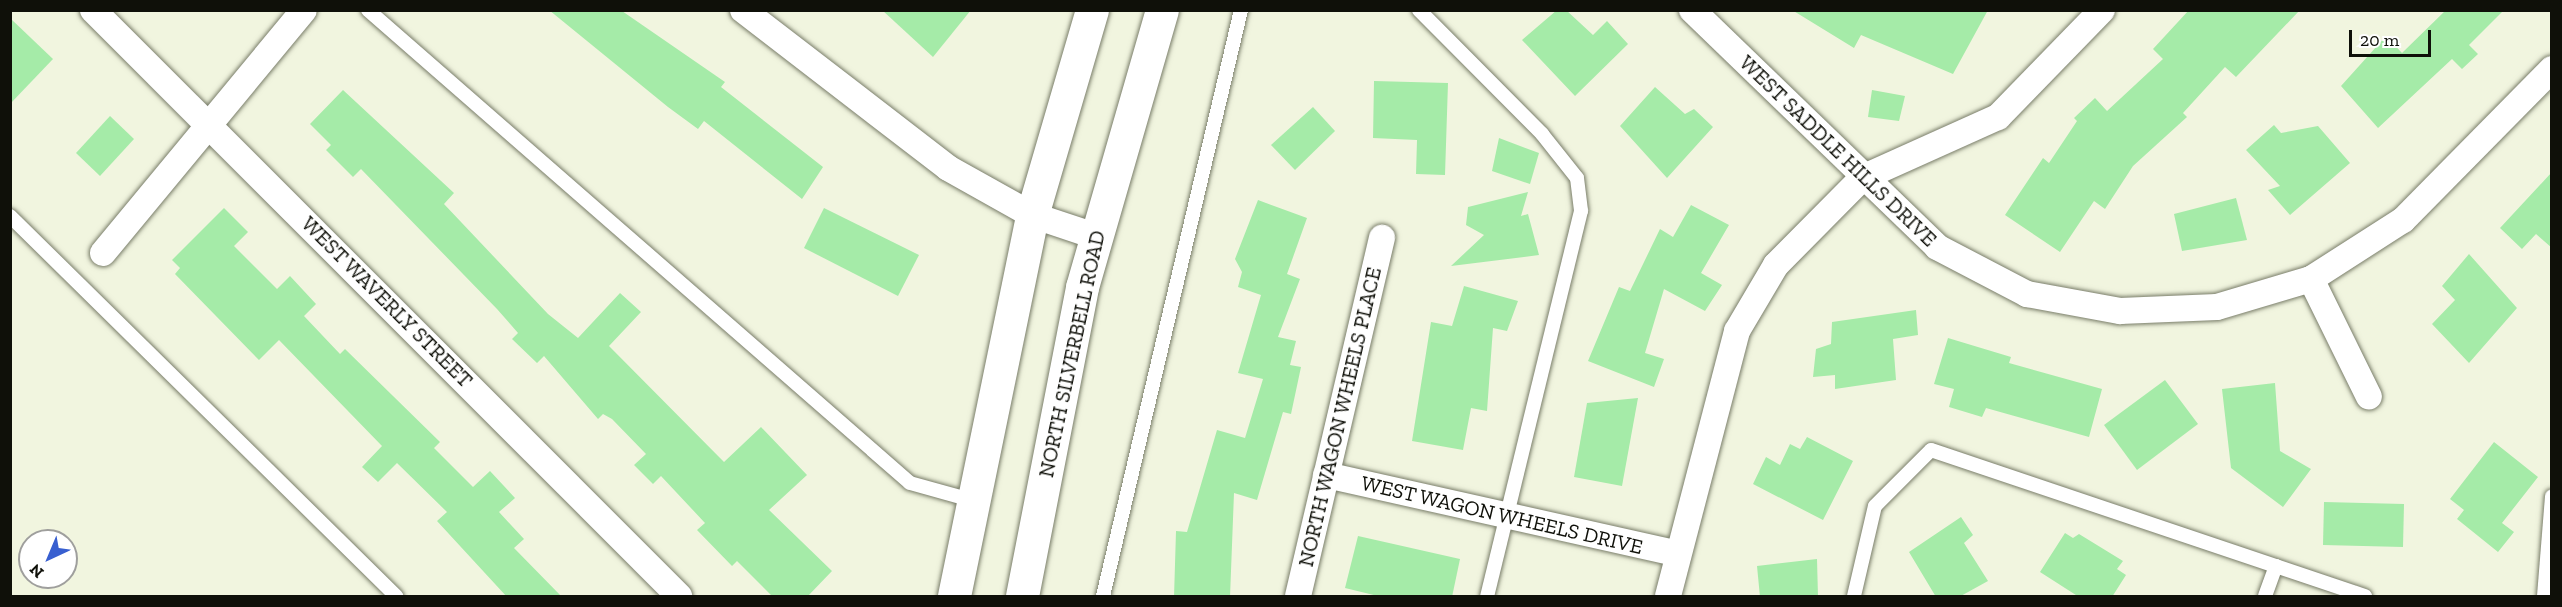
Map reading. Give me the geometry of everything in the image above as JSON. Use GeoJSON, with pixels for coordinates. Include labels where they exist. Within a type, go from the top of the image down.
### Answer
{"type":"FeatureCollection","features":[{"type":"Feature","properties":{"kind":"main road","name":"NORTH SILVERBELL ROAD"},"geometry":{"type":"LineString","coordinates":[[1022,597],[1095,236],[1162,10]]}},
{"type":"Feature","properties":{"kind":"main road"},"geometry":{"type":"LineString","coordinates":[[954,597],[971,500],[1032,215],[1087,12]]}},
{"type":"Feature","properties":{"kind":"street","name":"WEST WAVERLY STREET"},"geometry":{"type":"LineString","coordinates":[[93,10],[212,125],[679,597]]}},
{"type":"Feature","properties":{"kind":"street"},"geometry":{"type":"LineString","coordinates":[[103,254],[212,125],[304,10]]}},
{"type":"Feature","properties":{"kind":"street"},"geometry":{"type":"LineString","coordinates":[[743,10],[948,168],[1032,215],[1095,236]]}},
{"type":"Feature","properties":{"kind":"street","name":"WEST SADDLE HILLS DRIVE"},"geometry":{"type":"LineString","coordinates":[[1692,10],[1862,178],[1937,248],[2027,294],[2120,311],[2217,307],[2312,279],[2403,220],[2552,69]]}},
{"type":"Feature","properties":{"kind":"street"},"geometry":{"type":"LineString","coordinates":[[1668,597],[1737,331],[1776,265],[1862,178],[1998,117],[2102,10]]}},
{"type":"Feature","properties":{"kind":"street","name":"NORTH WAGON WHEELS PLACE"},"geometry":{"type":"LineString","coordinates":[[1298,597],[1382,238]]}},
{"type":"Feature","properties":{"kind":"street"},"geometry":{"type":"LineString","coordinates":[[2312,279],[2369,397]]}},
{"type":"Feature","properties":{"kind":"street","name":"WEST WAGON WHEELS DRIVE"},"geometry":{"type":"LineString","coordinates":[[1326,475],[1678,554]]}},
{"type":"Feature","properties":{"kind":"lane"},"geometry":{"type":"LineString","coordinates":[[368,10],[910,483],[971,500]]}},
{"type":"Feature","properties":{"kind":"lane"},"geometry":{"type":"LineString","coordinates":[[1103,597],[1241,10]]}},
{"type":"Feature","properties":{"kind":"lane"},"geometry":{"type":"LineString","coordinates":[[1419,10],[1542,134],[1577,178],[1581,211],[1571,266],[1509,516],[1486,597]]}},
{"type":"Feature","properties":{"kind":"lane"},"geometry":{"type":"LineString","coordinates":[[10,216],[396,597]]}},
{"type":"Feature","properties":{"kind":"lane"},"geometry":{"type":"LineString","coordinates":[[1854,597],[1875,506],[1931,450],[2366,597]]}},
{"type":"Feature","properties":{"kind":"lane"},"geometry":{"type":"LineString","coordinates":[[2544,597],[2552,496]]}},
{"type":"Feature","properties":{"kind":"lane"},"geometry":{"type":"LineString","coordinates":[[2265,597],[2276,566]]}},
{"type":"Feature","properties":{"kind":"building"},"geometry":{"type":"Polygon","coordinates":[[[549,10],[622,11],[725,82],[721,87],[823,167],[802,199],[704,121],[698,129],[668,107],[549,10]]]}},
{"type":"Feature","properties":{"kind":"building"},"geometry":{"type":"Polygon","coordinates":[[[882,10],[971,10],[933,57],[882,10]]]}},
{"type":"Feature","properties":{"kind":"building"},"geometry":{"type":"Polygon","coordinates":[[[1557,10],[1566,10],[1593,35],[1607,21],[1628,44],[1575,96],[1522,40],[1557,10]]]}},
{"type":"Feature","properties":{"kind":"building"},"geometry":{"type":"Polygon","coordinates":[[[1792,10],[1988,10],[1953,74],[1861,35],[1854,48],[1792,10]]]}},
{"type":"Feature","properties":{"kind":"building"},"geometry":{"type":"Polygon","coordinates":[[[2189,10],[2300,10],[2236,77],[2225,67],[2183,113],[2187,117],[2133,166],[2105,209],[2094,201],[2060,252],[2005,215],[2043,158],[2049,163],[2077,121],[2074,118],[2095,98],[2107,111],[2163,59],[2153,49],[2189,10]]]}},
{"type":"Feature","properties":{"kind":"building"},"geometry":{"type":"Polygon","coordinates":[[[2446,10],[2504,10],[2469,45],[2478,54],[2462,69],[2452,59],[2378,128],[2341,86],[2386,36],[2402,53],[2446,10]]]}},
{"type":"Feature","properties":{"kind":"building"},"geometry":{"type":"Polygon","coordinates":[[[10,18],[53,59],[10,104],[10,18]]]}},
{"type":"Feature","properties":{"kind":"building"},"geometry":{"type":"Polygon","coordinates":[[[1374,81],[1448,83],[1445,175],[1416,174],[1417,140],[1373,138],[1374,81]]]}},
{"type":"Feature","properties":{"kind":"building"},"geometry":{"type":"Polygon","coordinates":[[[1655,87],[1685,114],[1694,109],[1713,127],[1667,178],[1620,126],[1655,87]]]}},
{"type":"Feature","properties":{"kind":"building"},"geometry":{"type":"Polygon","coordinates":[[[343,90],[454,193],[444,204],[548,314],[578,338],[620,293],[641,312],[609,346],[724,462],[761,427],[807,475],[769,510],[832,571],[807,597],[773,597],[737,561],[732,566],[697,530],[705,523],[661,476],[653,484],[634,465],[646,454],[612,419],[603,414],[598,419],[544,356],[537,363],[512,339],[518,333],[497,309],[361,169],[353,177],[326,150],[331,145],[310,124],[343,90]]]}},
{"type":"Feature","properties":{"kind":"building"},"geometry":{"type":"Polygon","coordinates":[[[1872,90],[1905,96],[1899,121],[1868,117],[1872,90]]]}},
{"type":"Feature","properties":{"kind":"building"},"geometry":{"type":"Polygon","coordinates":[[[1313,107],[1335,131],[1295,170],[1271,145],[1313,107]]]}},
{"type":"Feature","properties":{"kind":"building"},"geometry":{"type":"Polygon","coordinates":[[[110,116],[134,139],[100,176],[76,153],[110,116]]]}},
{"type":"Feature","properties":{"kind":"building"},"geometry":{"type":"Polygon","coordinates":[[[2274,125],[2281,133],[2318,126],[2350,163],[2290,215],[2268,190],[2280,186],[2246,150],[2274,125]]]}},
{"type":"Feature","properties":{"kind":"building"},"geometry":{"type":"Polygon","coordinates":[[[1499,138],[1539,153],[1530,184],[1492,171],[1499,138]]]}},
{"type":"Feature","properties":{"kind":"building"},"geometry":{"type":"Polygon","coordinates":[[[2552,172],[2552,248],[2536,234],[2522,249],[2500,228],[2552,172]]]}},
{"type":"Feature","properties":{"kind":"building"},"geometry":{"type":"Polygon","coordinates":[[[1528,192],[1521,216],[1528,214],[1539,255],[1451,266],[1484,235],[1466,225],[1468,207],[1528,192]]]}},
{"type":"Feature","properties":{"kind":"building"},"geometry":{"type":"Polygon","coordinates":[[[2236,198],[2247,240],[2182,251],[2174,214],[2236,198]]]}},
{"type":"Feature","properties":{"kind":"building"},"geometry":{"type":"Polygon","coordinates":[[[1258,200],[1307,218],[1287,274],[1300,279],[1278,337],[1296,341],[1290,365],[1301,367],[1291,414],[1283,412],[1257,500],[1234,493],[1230,597],[1174,597],[1176,531],[1187,532],[1217,430],[1245,438],[1263,379],[1238,373],[1261,295],[1238,287],[1242,272],[1235,259],[1258,200]]]}},
{"type":"Feature","properties":{"kind":"building"},"geometry":{"type":"Polygon","coordinates":[[[1691,205],[1729,225],[1701,273],[1722,285],[1705,311],[1664,289],[1645,353],[1664,359],[1654,387],[1588,361],[1619,287],[1630,291],[1660,229],[1673,237],[1691,205]]]}},
{"type":"Feature","properties":{"kind":"building"},"geometry":{"type":"Polygon","coordinates":[[[224,208],[248,232],[234,246],[277,289],[290,276],[316,304],[304,316],[340,354],[345,349],[440,442],[434,448],[473,487],[490,471],[515,498],[499,512],[524,539],[514,548],[562,597],[507,597],[437,521],[447,512],[397,463],[378,482],[362,467],[382,446],[279,340],[259,360],[175,274],[180,268],[172,260],[224,208]]]}},
{"type":"Feature","properties":{"kind":"building"},"geometry":{"type":"Polygon","coordinates":[[[824,208],[919,255],[898,296],[804,248],[824,208]]]}},
{"type":"Feature","properties":{"kind":"building"},"geometry":{"type":"Polygon","coordinates":[[[2469,254],[2517,308],[2469,363],[2432,324],[2455,300],[2442,286],[2469,254]]]}},
{"type":"Feature","properties":{"kind":"building"},"geometry":{"type":"Polygon","coordinates":[[[1464,286],[1518,301],[1507,331],[1493,328],[1487,411],[1471,408],[1463,450],[1412,441],[1431,322],[1452,326],[1464,286]]]}},
{"type":"Feature","properties":{"kind":"building"},"geometry":{"type":"Polygon","coordinates":[[[1916,310],[1918,335],[1893,339],[1896,380],[1835,389],[1835,375],[1813,377],[1816,349],[1831,344],[1832,322],[1916,310]]]}},
{"type":"Feature","properties":{"kind":"building"},"geometry":{"type":"Polygon","coordinates":[[[1948,338],[2011,357],[2009,363],[2102,389],[2089,437],[1986,408],[1982,417],[1949,407],[1954,389],[1934,384],[1948,338]]]}},
{"type":"Feature","properties":{"kind":"building"},"geometry":{"type":"Polygon","coordinates":[[[2165,380],[2198,424],[2137,470],[2104,425],[2165,380]]]}},
{"type":"Feature","properties":{"kind":"building"},"geometry":{"type":"Polygon","coordinates":[[[2275,383],[2280,451],[2311,469],[2283,507],[2231,468],[2222,389],[2275,383]]]}},
{"type":"Feature","properties":{"kind":"building"},"geometry":{"type":"Polygon","coordinates":[[[1638,398],[1622,486],[1574,477],[1587,403],[1638,398]]]}},
{"type":"Feature","properties":{"kind":"building"},"geometry":{"type":"Polygon","coordinates":[[[1807,437],[1853,461],[1823,520],[1753,484],[1766,457],[1780,465],[1790,444],[1800,449],[1807,437]]]}},
{"type":"Feature","properties":{"kind":"building"},"geometry":{"type":"Polygon","coordinates":[[[2494,442],[2538,477],[2502,523],[2514,532],[2498,552],[2457,519],[2464,510],[2450,499],[2494,442]]]}},
{"type":"Feature","properties":{"kind":"building"},"geometry":{"type":"Polygon","coordinates":[[[2324,502],[2404,504],[2403,547],[2323,545],[2324,502]]]}},
{"type":"Feature","properties":{"kind":"building"},"geometry":{"type":"Polygon","coordinates":[[[1961,517],[1973,535],[1964,543],[1988,581],[1959,597],[1936,597],[1909,552],[1961,517]]]}},
{"type":"Feature","properties":{"kind":"building"},"geometry":{"type":"Polygon","coordinates":[[[2065,533],[2073,538],[2079,534],[2123,561],[2117,569],[2126,575],[2112,597],[2079,597],[2040,572],[2065,533]]]}},
{"type":"Feature","properties":{"kind":"building"},"geometry":{"type":"Polygon","coordinates":[[[1358,536],[1460,559],[1452,597],[1382,597],[1345,588],[1358,536]]]}},
{"type":"Feature","properties":{"kind":"building"},"geometry":{"type":"Polygon","coordinates":[[[1817,559],[1818,597],[1760,597],[1757,566],[1817,559]]]}}]}
